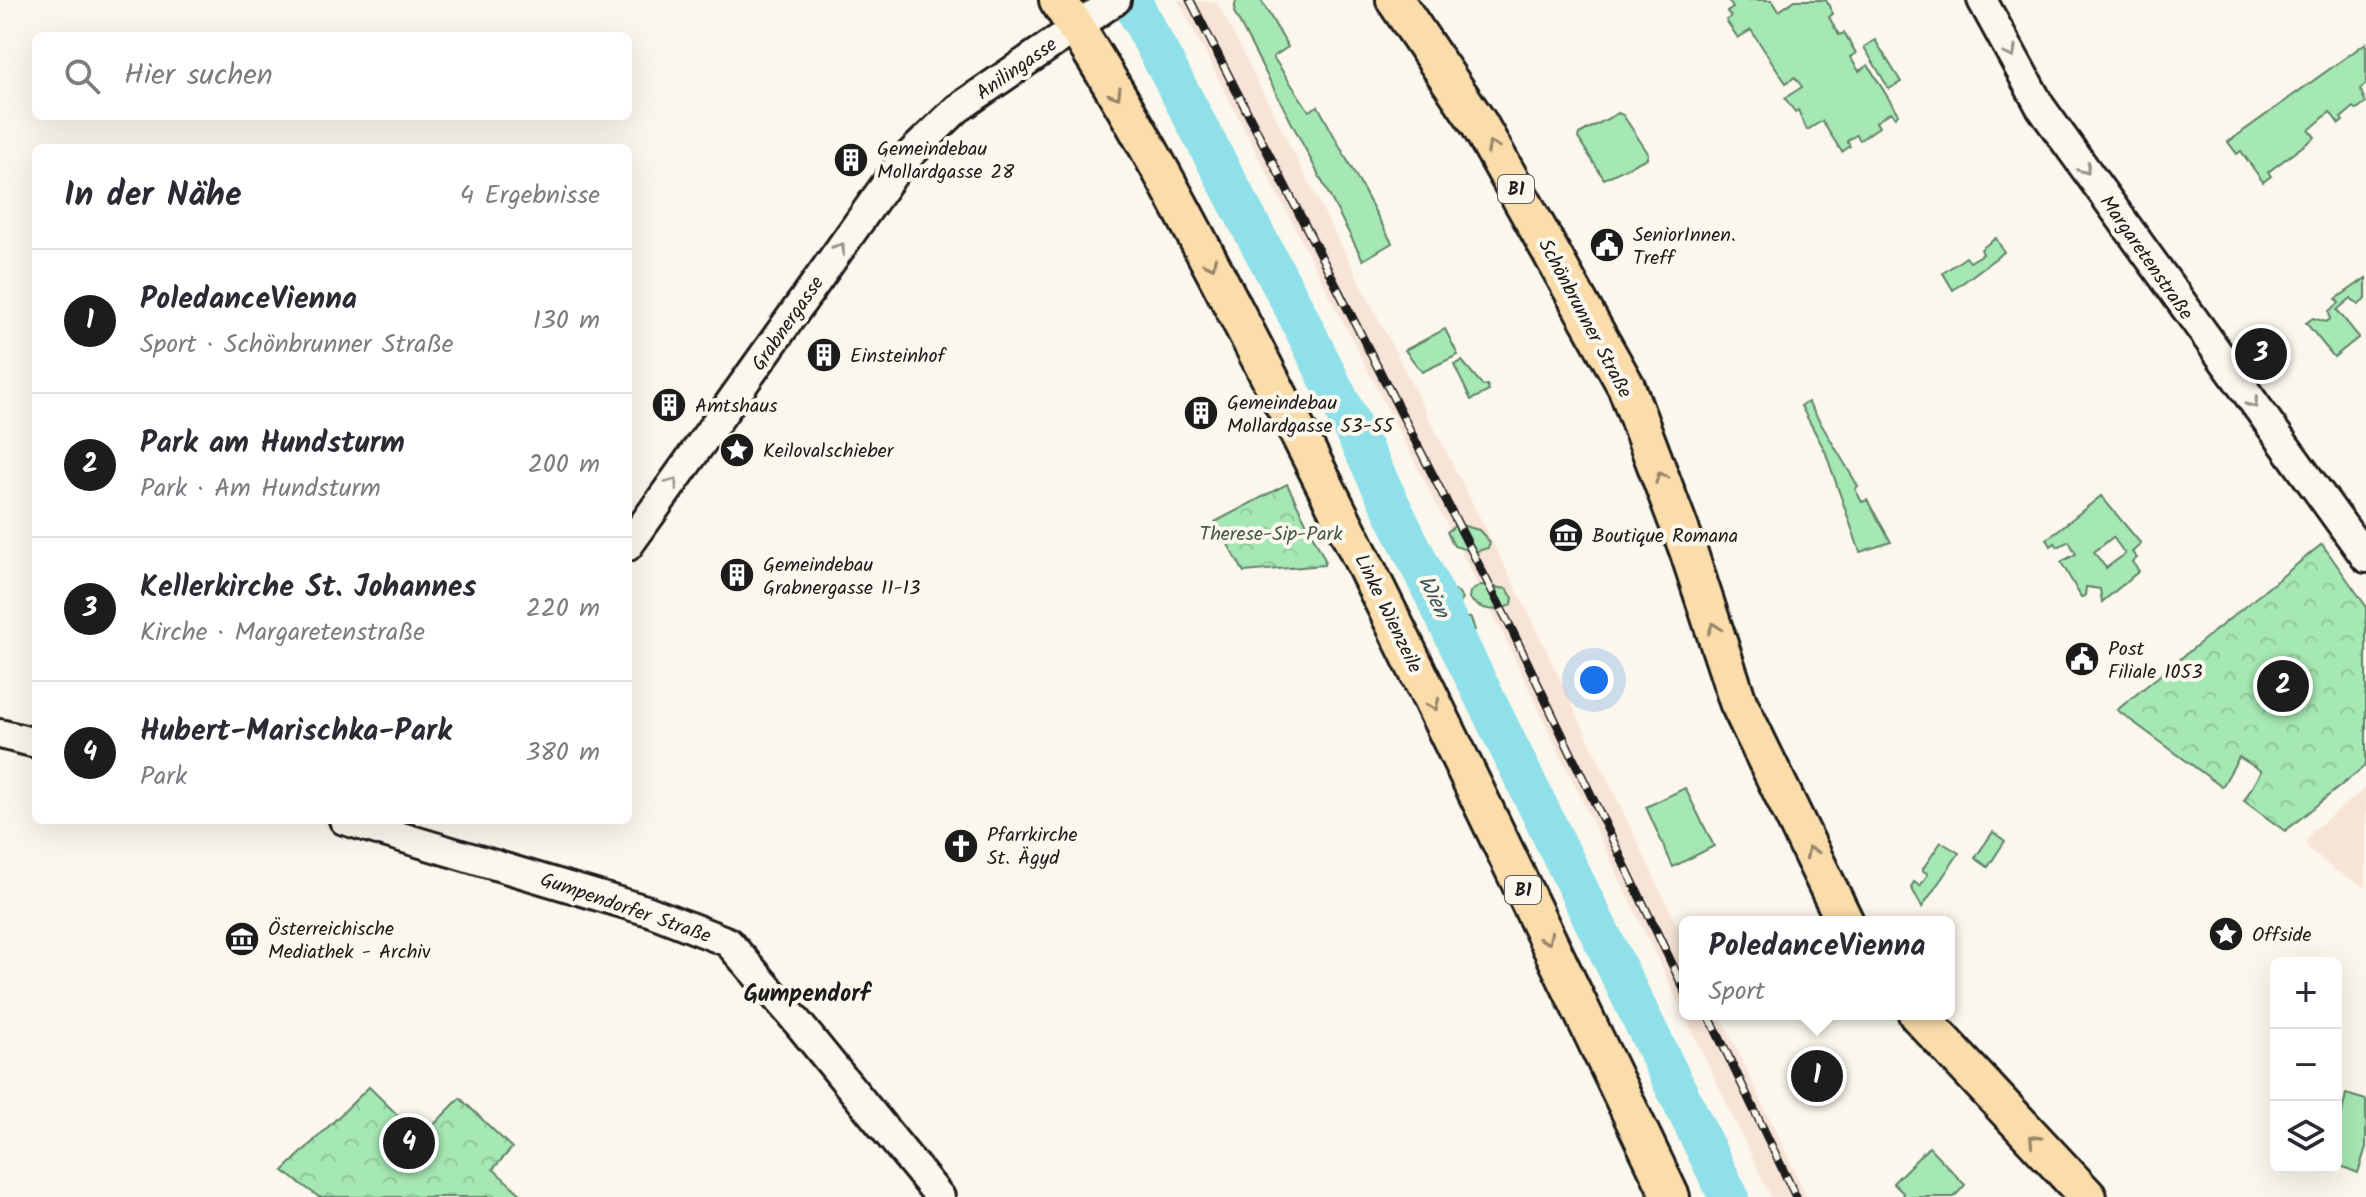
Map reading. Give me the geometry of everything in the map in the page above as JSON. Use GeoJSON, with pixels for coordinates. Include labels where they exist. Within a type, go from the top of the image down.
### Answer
{"type":"FeatureCollection","features":[{"type":"Feature","properties":{"kind":"main road","name":"Schönbrunner Straße"},"geometry":{"type":"LineString","coordinates":[[1395,0],[1479,124],[1626,386],[1688,550],[1738,702],[1842,916]]}},
{"type":"Feature","properties":{"kind":"main road","name":"Linke Wienzeile"},"geometry":{"type":"LineString","coordinates":[[1087,10],[1175,194],[1365,564],[1671,1197]]}},
{"type":"Feature","properties":{"kind":"main road"},"geometry":{"type":"LineString","coordinates":[[1923,1020],[2088,1197]]}},
{"type":"Feature","properties":{"kind":"street","name":"Margaretenstraße"},"geometry":{"type":"LineString","coordinates":[[1982,0],[2040,106],[2366,558]]}},
{"type":"Feature","properties":{"kind":"street","name":"Anilingasse"},"geometry":{"type":"LineString","coordinates":[[957,109],[1087,10]]}},
{"type":"Feature","properties":{"kind":"street","name":"Grabnergasse"},"geometry":{"type":"LineString","coordinates":[[632,540],[901,163],[957,109]]}},
{"type":"Feature","properties":{"kind":"street"},"geometry":{"type":"LineString","coordinates":[[0,734],[32,742]]}},
{"type":"Feature","properties":{"kind":"street","name":"Gumpendorfer Straße"},"geometry":{"type":"LineString","coordinates":[[377,824],[426,830],[728,942],[940,1197]]}},
{"type":"Feature","properties":{"kind":"shaded area"},"geometry":{"type":"Polygon","coordinates":[[[1178,0],[1217,2],[1530,616],[1679,929],[1679,1004],[1501,630],[1178,0]]]}},
{"type":"Feature","properties":{"kind":"shaded area"},"geometry":{"type":"Polygon","coordinates":[[[2366,788],[2366,887],[2333,869],[2308,848],[2306,842],[2313,830],[2366,788]]]}},
{"type":"Feature","properties":{"kind":"shaded area"},"geometry":{"type":"Polygon","coordinates":[[[1687,1020],[1723,1020],[1807,1197],[1771,1197],[1687,1020]]]}},
{"type":"Feature","properties":{"kind":"green space"},"geometry":{"type":"Polygon","coordinates":[[[1236,0],[1261,0],[1288,47],[1273,57],[1309,111],[1318,106],[1392,243],[1363,260],[1234,12],[1236,0]]]}},
{"type":"Feature","properties":{"kind":"green space"},"geometry":{"type":"Polygon","coordinates":[[[1728,0],[1772,0],[1779,11],[1795,0],[1826,0],[1833,14],[1829,17],[1839,35],[1844,33],[1856,53],[1850,57],[1859,71],[1868,65],[1898,114],[1895,117],[1891,112],[1876,122],[1879,127],[1860,140],[1856,135],[1847,141],[1850,146],[1842,152],[1822,121],[1807,130],[1798,110],[1795,112],[1785,98],[1802,87],[1795,77],[1786,83],[1751,30],[1738,38],[1726,20],[1731,17],[1727,12],[1733,8],[1728,0]]]}},
{"type":"Feature","properties":{"kind":"green space"},"geometry":{"type":"Polygon","coordinates":[[[1875,40],[1901,82],[1889,89],[1864,47],[1875,40]]]}},
{"type":"Feature","properties":{"kind":"green space"},"geometry":{"type":"Polygon","coordinates":[[[2366,43],[2366,84],[2360,89],[2366,103],[2357,110],[2354,107],[2341,118],[2343,121],[2339,124],[2330,112],[2309,130],[2315,137],[2268,172],[2271,176],[2263,182],[2241,151],[2237,154],[2228,142],[2366,43]]]}},
{"type":"Feature","properties":{"kind":"green space"},"geometry":{"type":"Polygon","coordinates":[[[1618,113],[1623,115],[1648,153],[1647,158],[1604,179],[1578,138],[1579,134],[1618,113]]]}},
{"type":"Feature","properties":{"kind":"green space"},"geometry":{"type":"Polygon","coordinates":[[[1996,238],[2004,252],[1953,290],[1943,273],[1966,257],[1970,262],[1983,254],[1981,249],[1996,238]]]}},
{"type":"Feature","properties":{"kind":"green space"},"geometry":{"type":"Polygon","coordinates":[[[2366,278],[2366,299],[2358,305],[2351,298],[2337,310],[2359,337],[2334,357],[2306,323],[2313,318],[2326,322],[2330,319],[2329,311],[2339,303],[2336,299],[2366,278]]]}},
{"type":"Feature","properties":{"kind":"green space"},"geometry":{"type":"Polygon","coordinates":[[[1445,329],[1458,355],[1422,372],[1405,350],[1445,329]]]}},
{"type":"Feature","properties":{"kind":"green space"},"geometry":{"type":"Polygon","coordinates":[[[1462,361],[1483,386],[1487,385],[1489,391],[1471,400],[1454,365],[1462,361]]]}},
{"type":"Feature","properties":{"kind":"green space"},"geometry":{"type":"Polygon","coordinates":[[[1808,402],[1858,486],[1855,489],[1862,502],[1867,500],[1891,542],[1860,552],[1825,451],[1801,406],[1808,402]]]}},
{"type":"Feature","properties":{"kind":"green space","name":"Therese-Sip-Park"},"geometry":{"type":"Polygon","coordinates":[[[1287,484],[1325,560],[1324,565],[1244,572],[1215,522],[1287,484]]]}},
{"type":"Feature","properties":{"kind":"green space"},"geometry":{"type":"Polygon","coordinates":[[[2101,496],[2141,544],[2132,552],[2137,558],[2132,562],[2139,571],[2102,602],[2100,589],[2086,587],[2085,596],[2081,597],[2061,562],[2076,554],[2069,541],[2058,547],[2055,543],[2051,546],[2047,539],[2101,496]],[[2113,537],[2094,552],[2106,568],[2125,554],[2113,537]]]}},
{"type":"Feature","properties":{"kind":"green space"},"geometry":{"type":"Polygon","coordinates":[[[1457,524],[1479,530],[1490,542],[1488,548],[1474,552],[1454,546],[1447,532],[1457,524]]]}},
{"type":"Feature","properties":{"kind":"green space"},"geometry":{"type":"Polygon","coordinates":[[[2322,544],[2366,606],[2366,765],[2285,831],[2244,801],[2261,771],[2239,757],[2222,787],[2117,710],[2322,544]]]}},
{"type":"Feature","properties":{"kind":"green space"},"geometry":{"type":"Polygon","coordinates":[[[1439,585],[1458,592],[1462,599],[1457,607],[1436,610],[1419,604],[1420,590],[1439,585]]]}},
{"type":"Feature","properties":{"kind":"green space"},"geometry":{"type":"Polygon","coordinates":[[[1481,585],[1507,589],[1513,598],[1512,604],[1495,609],[1478,606],[1469,598],[1470,592],[1481,585]]]}},
{"type":"Feature","properties":{"kind":"green space"},"geometry":{"type":"Polygon","coordinates":[[[1452,617],[1471,618],[1475,630],[1458,642],[1436,641],[1433,628],[1452,617]]]}},
{"type":"Feature","properties":{"kind":"green space"},"geometry":{"type":"Polygon","coordinates":[[[1685,788],[1714,846],[1673,867],[1646,807],[1685,788]]]}},
{"type":"Feature","properties":{"kind":"green space"},"geometry":{"type":"Polygon","coordinates":[[[1993,832],[2005,841],[1988,867],[1975,858],[1993,832]]]}},
{"type":"Feature","properties":{"kind":"green space"},"geometry":{"type":"Polygon","coordinates":[[[1941,842],[1959,853],[1922,907],[1911,887],[1914,882],[1920,886],[1928,874],[1922,870],[1941,842]]]}},
{"type":"Feature","properties":{"kind":"green space"},"geometry":{"type":"Polygon","coordinates":[[[369,1087],[421,1138],[460,1098],[512,1148],[493,1169],[524,1197],[319,1197],[283,1171],[369,1087]]]}},
{"type":"Feature","properties":{"kind":"green space"},"geometry":{"type":"Polygon","coordinates":[[[2346,1094],[2366,1100],[2366,1147],[2358,1173],[2342,1166],[2342,1113],[2346,1094]]]}},
{"type":"Feature","properties":{"kind":"green space"},"geometry":{"type":"Polygon","coordinates":[[[1929,1147],[1965,1185],[1954,1197],[1902,1197],[1904,1194],[1893,1183],[1929,1147]]]}},
{"type":"Feature","properties":{"kind":"waterway","name":"Wien"},"geometry":{"type":"LineString","coordinates":[[1131,0],[1294,308],[1729,1197]]}},
{"type":"Feature","properties":{"kind":"railway"},"geometry":{"type":"LineString","coordinates":[[1190,0],[1510,626],[1679,978]]}},
{"type":"Feature","properties":{"kind":"railway"},"geometry":{"type":"LineString","coordinates":[[1711,1020],[1796,1197]]}},
{"type":"Feature","properties":{"kind":"place","name":"Gemeindebau Mollardgasse 28"},"geometry":{"type":"Point","coordinates":[851,160]}},
{"type":"Feature","properties":{"kind":"place","name":"SeniorInnen. Treff"},"geometry":{"type":"Point","coordinates":[1607,245]}},
{"type":"Feature","properties":{"kind":"place","name":"Kellerkirche St. Johannes"},"geometry":{"type":"Point","coordinates":[2261,354]}},
{"type":"Feature","properties":{"kind":"place","name":"Einsteinhof"},"geometry":{"type":"Point","coordinates":[824,355]}},
{"type":"Feature","properties":{"kind":"place","name":"Amtshaus"},"geometry":{"type":"Point","coordinates":[669,405]}},
{"type":"Feature","properties":{"kind":"place","name":"Gemeindebau Mollardgasse 53-55"},"geometry":{"type":"Point","coordinates":[1201,413]}},
{"type":"Feature","properties":{"kind":"place","name":"Keilovalschieber"},"geometry":{"type":"Point","coordinates":[737,450]}},
{"type":"Feature","properties":{"kind":"place","name":"Boutique Romana"},"geometry":{"type":"Point","coordinates":[1566,535]}},
{"type":"Feature","properties":{"kind":"place","name":"Gemeindebau Grabnergasse 11-13"},"geometry":{"type":"Point","coordinates":[737,575]}},
{"type":"Feature","properties":{"kind":"place","name":"Post Filiale 1053"},"geometry":{"type":"Point","coordinates":[2082,659]}},
{"type":"Feature","properties":{"kind":"place","name":"Park am Hundsturm"},"geometry":{"type":"Point","coordinates":[2283,686]}},
{"type":"Feature","properties":{"kind":"place","name":"Pfarrkirche St. Ägyd"},"geometry":{"type":"Point","coordinates":[961,846]}},
{"type":"Feature","properties":{"kind":"place","name":"Offside"},"geometry":{"type":"Point","coordinates":[2226,934]}},
{"type":"Feature","properties":{"kind":"place","name":"Österreichische Mediathek - Archiv"},"geometry":{"type":"Point","coordinates":[242,939]}},
{"type":"Feature","properties":{"kind":"place","name":"PoledanceVienna"},"geometry":{"type":"Point","coordinates":[1817,1076]}},
{"type":"Feature","properties":{"kind":"place","name":"Hubert-Marischka-Park"},"geometry":{"type":"Point","coordinates":[409,1143]}},
{"type":"Feature","properties":{"kind":"district","name":"Gumpendorf"},"geometry":{"type":"Point","coordinates":[807,993]}}]}
